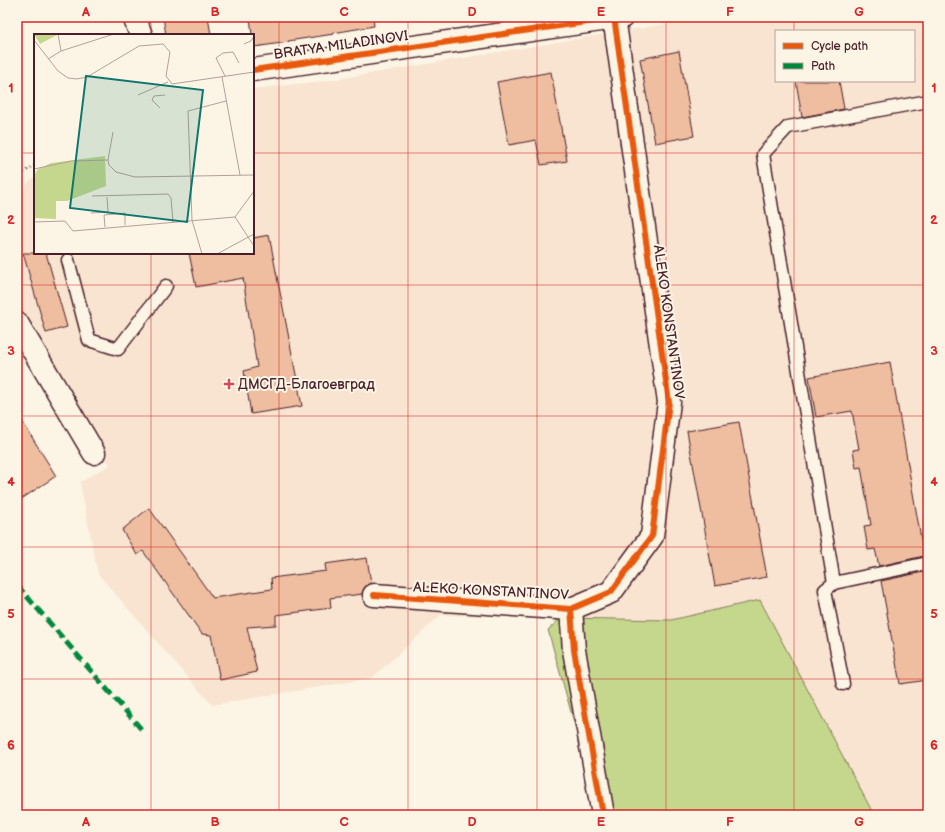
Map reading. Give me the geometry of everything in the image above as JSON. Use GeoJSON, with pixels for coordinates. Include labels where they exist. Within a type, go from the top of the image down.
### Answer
{"type":"FeatureCollection","features":[{"type":"Feature","properties":{"kind":"street"},"geometry":{"type":"LineString","coordinates":[[134,17],[141,34]]}},
{"type":"Feature","properties":{"kind":"street","name":"BRATYA MILADINOVI"},"geometry":{"type":"LineString","coordinates":[[254,70],[617,17]]}},
{"type":"Feature","properties":{"kind":"street","name":"ALEKO KONSTANTINOV"},"geometry":{"type":"LineString","coordinates":[[374,596],[571,609],[611,592],[652,536],[669,402],[617,17]]}},
{"type":"Feature","properties":{"kind":"street"},"geometry":{"type":"LineString","coordinates":[[17,322],[94,453]]}},
{"type":"Feature","properties":{"kind":"street"},"geometry":{"type":"LineString","coordinates":[[571,609],[574,650],[603,815]]}},
{"type":"Feature","properties":{"kind":"lane"},"geometry":{"type":"LineString","coordinates":[[834,583],[763,154],[788,127],[928,101]]}},
{"type":"Feature","properties":{"kind":"lane"},"geometry":{"type":"LineString","coordinates":[[68,260],[89,340],[118,349],[166,286]]}},
{"type":"Feature","properties":{"kind":"lane"},"geometry":{"type":"LineString","coordinates":[[843,684],[825,590],[834,583],[928,563]]}},
{"type":"Feature","properties":{"kind":"path"},"geometry":{"type":"LineString","coordinates":[[17,177],[34,166]]}},
{"type":"Feature","properties":{"kind":"shaded area"},"geometry":{"type":"Polygon","coordinates":[[[707,17],[928,17],[928,815],[872,815],[760,600],[671,620],[441,615],[372,678],[212,705],[98,574],[80,482],[110,465],[17,304],[17,199],[29,181],[34,178],[34,254],[254,254],[254,89],[332,80],[707,17]]]}},
{"type":"Feature","properties":{"kind":"green space"},"geometry":{"type":"Polygon","coordinates":[[[760,600],[874,815],[600,815],[548,630],[561,618],[671,620],[760,600]]]}},
{"type":"Feature","properties":{"kind":"building"},"geometry":{"type":"Polygon","coordinates":[[[163,17],[208,17],[211,34],[166,34],[163,17]]]}},
{"type":"Feature","properties":{"kind":"building"},"geometry":{"type":"Polygon","coordinates":[[[250,17],[373,17],[374,26],[254,47],[254,34],[252,34],[250,17]]]}},
{"type":"Feature","properties":{"kind":"building"},"geometry":{"type":"Polygon","coordinates":[[[679,51],[694,136],[655,143],[640,59],[679,51]]]}},
{"type":"Feature","properties":{"kind":"building"},"geometry":{"type":"Polygon","coordinates":[[[551,72],[567,161],[541,165],[536,140],[509,145],[497,82],[551,72]]]}},
{"type":"Feature","properties":{"kind":"building"},"geometry":{"type":"Polygon","coordinates":[[[796,82],[839,82],[844,109],[802,117],[796,82]]]}},
{"type":"Feature","properties":{"kind":"building"},"geometry":{"type":"Polygon","coordinates":[[[269,235],[302,406],[251,414],[244,371],[257,367],[243,278],[196,287],[189,254],[254,254],[254,238],[269,235]]]}},
{"type":"Feature","properties":{"kind":"building"},"geometry":{"type":"Polygon","coordinates":[[[23,253],[46,254],[67,327],[46,333],[23,253]]]}},
{"type":"Feature","properties":{"kind":"building"},"geometry":{"type":"Polygon","coordinates":[[[890,362],[924,556],[879,566],[875,549],[868,550],[864,526],[871,525],[861,467],[856,468],[853,450],[859,449],[852,411],[816,417],[809,377],[890,362]]]}},
{"type":"Feature","properties":{"kind":"building"},"geometry":{"type":"Polygon","coordinates":[[[17,413],[56,476],[17,502],[17,413]]]}},
{"type":"Feature","properties":{"kind":"building"},"geometry":{"type":"Polygon","coordinates":[[[739,422],[767,577],[715,586],[687,431],[739,422]]]}},
{"type":"Feature","properties":{"kind":"building"},"geometry":{"type":"Polygon","coordinates":[[[149,508],[213,598],[272,589],[271,578],[326,571],[325,564],[367,558],[371,583],[364,588],[362,594],[330,598],[331,608],[276,615],[276,625],[247,627],[257,672],[220,680],[211,635],[202,634],[143,551],[137,555],[122,530],[149,508]]]}},
{"type":"Feature","properties":{"kind":"building"},"geometry":{"type":"Polygon","coordinates":[[[928,571],[928,680],[900,684],[881,581],[928,571]]]}},
{"type":"Feature","properties":{"kind":"marked path"},"geometry":{"type":"LineString","coordinates":[[17,585],[142,730]]}},
{"type":"Feature","properties":{"kind":"cycle path"},"geometry":{"type":"LineString","coordinates":[[374,595],[571,609],[611,592],[652,536],[669,402],[614,17]]}},
{"type":"Feature","properties":{"kind":"cycle path"},"geometry":{"type":"LineString","coordinates":[[254,70],[622,17]]}},
{"type":"Feature","properties":{"kind":"cycle path"},"geometry":{"type":"LineString","coordinates":[[571,609],[574,650],[603,815]]}},
{"type":"Feature","properties":{"kind":"place","name":"ДМСГД-Благоевград"},"geometry":{"type":"Point","coordinates":[229,384]}}]}
